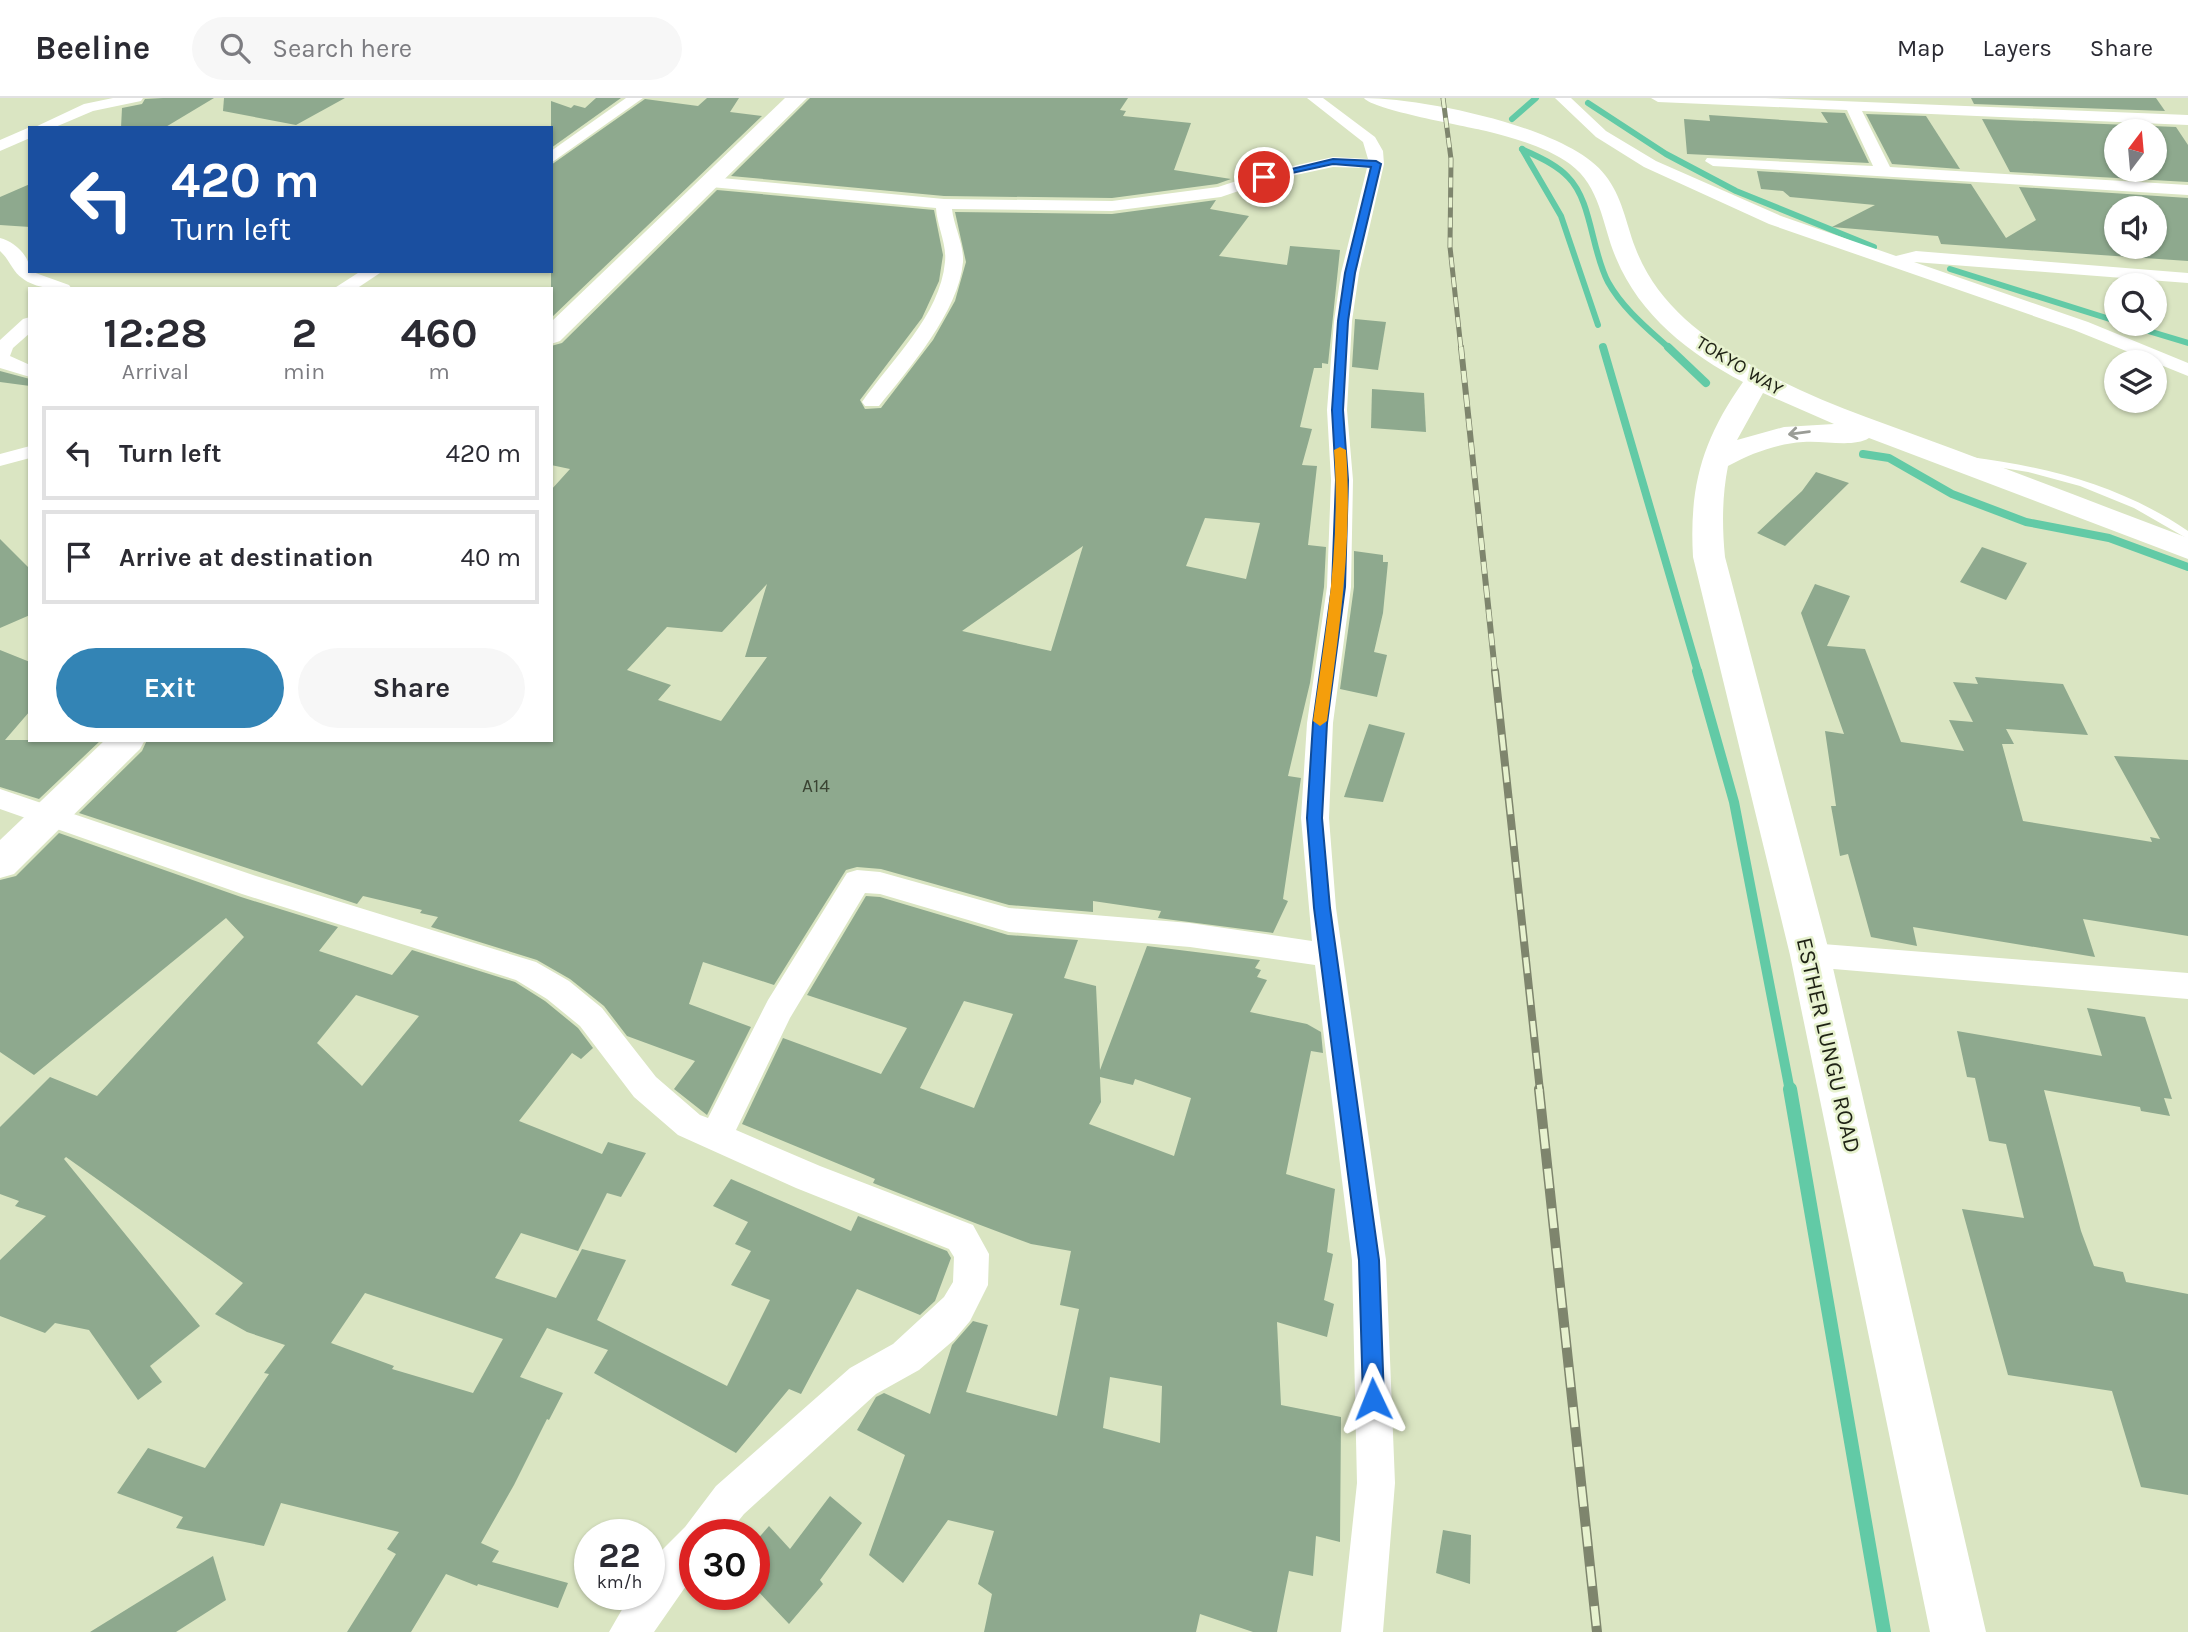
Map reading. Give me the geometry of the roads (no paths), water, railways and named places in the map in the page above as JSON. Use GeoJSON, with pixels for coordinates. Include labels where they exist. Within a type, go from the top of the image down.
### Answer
{"type":"FeatureCollection","features":[{"type":"Feature","properties":{"kind":"street"},"geometry":{"type":"LineString","coordinates":[[45,126],[89,107],[136,98]]}},
{"type":"Feature","properties":{"kind":"street"},"geometry":{"type":"LineString","coordinates":[[553,157],[636,98]]}},
{"type":"Feature","properties":{"kind":"street"},"geometry":{"type":"LineString","coordinates":[[553,334],[797,98]]}},
{"type":"Feature","properties":{"kind":"street"},"geometry":{"type":"LineString","coordinates":[[1314,98],[1370,140],[1376,151],[1376,164],[1350,273],[1343,321],[1337,410],[1342,480],[1339,587],[1320,723],[1315,818],[1328,955],[1369,1260],[1376,1483],[1362,1632]]}},
{"type":"Feature","properties":{"kind":"street","name":"TOKYO WAY"},"geometry":{"type":"LineString","coordinates":[[1374,98],[1399,107],[1518,133],[1552,145],[1579,161],[1595,176],[1608,197],[1624,249],[1647,295],[1682,331],[1759,379],[1802,401],[1892,437],[2188,549]]}},
{"type":"Feature","properties":{"kind":"street"},"geometry":{"type":"LineString","coordinates":[[1562,98],[1601,134],[1650,164],[1775,220],[2081,326],[2188,370]]}},
{"type":"Feature","properties":{"kind":"street"},"geometry":{"type":"LineString","coordinates":[[1658,98],[1783,101],[1853,108],[1945,105],[2188,120]]}},
{"type":"Feature","properties":{"kind":"street"},"geometry":{"type":"LineString","coordinates":[[2092,98],[2108,116]]}},
{"type":"Feature","properties":{"kind":"street"},"geometry":{"type":"LineString","coordinates":[[1853,108],[1884,172]]}},
{"type":"Feature","properties":{"kind":"street"},"geometry":{"type":"LineString","coordinates":[[0,146],[28,133]]}},
{"type":"Feature","properties":{"kind":"street"},"geometry":{"type":"LineString","coordinates":[[1713,161],[2188,190]]}},
{"type":"Feature","properties":{"kind":"street"},"geometry":{"type":"LineString","coordinates":[[711,182],[944,204],[1050,207],[1151,203],[1221,192],[1264,177],[1333,162],[1376,164]]}},
{"type":"Feature","properties":{"kind":"street"},"geometry":{"type":"LineString","coordinates":[[872,402],[916,344],[950,283],[954,246],[943,219],[944,204]]}},
{"type":"Feature","properties":{"kind":"street"},"geometry":{"type":"LineString","coordinates":[[0,243],[14,254],[27,274],[57,287]]}},
{"type":"Feature","properties":{"kind":"street"},"geometry":{"type":"LineString","coordinates":[[1894,263],[1916,256],[2188,278]]}},
{"type":"Feature","properties":{"kind":"street"},"geometry":{"type":"LineString","coordinates":[[346,287],[370,273]]}},
{"type":"Feature","properties":{"kind":"street"},"geometry":{"type":"LineString","coordinates":[[28,325],[4,346],[0,356],[2,362],[28,371]]}},
{"type":"Feature","properties":{"kind":"street","name":"ESTHER LUNGU ROAD"},"geometry":{"type":"LineString","coordinates":[[1759,379],[1724,432],[1715,461],[1705,504],[1709,557],[1810,955],[1958,1632]]}},
{"type":"Feature","properties":{"kind":"street"},"geometry":{"type":"LineString","coordinates":[[1715,461],[1739,448],[1772,436],[1816,431],[1892,437]]}},
{"type":"Feature","properties":{"kind":"street"},"geometry":{"type":"LineString","coordinates":[[0,460],[28,453]]}},
{"type":"Feature","properties":{"kind":"street"},"geometry":{"type":"LineString","coordinates":[[0,863],[125,742]]}},
{"type":"Feature","properties":{"kind":"street"},"geometry":{"type":"LineString","coordinates":[[0,799],[390,931],[525,971],[558,990],[591,1017],[645,1087],[689,1125],[808,1177],[961,1237],[972,1254],[970,1285],[957,1309],[941,1328],[906,1357],[863,1381],[730,1500],[715,1519]]}},
{"type":"Feature","properties":{"kind":"street"},"geometry":{"type":"LineString","coordinates":[[716,1136],[779,1009],[857,881],[880,883],[1009,920],[1190,935],[1328,955]]}},
{"type":"Feature","properties":{"kind":"street"},"geometry":{"type":"LineString","coordinates":[[1810,955],[2188,986]]}},
{"type":"Feature","properties":{"kind":"street"},"geometry":{"type":"LineString","coordinates":[[630,1632],[679,1561]]}},
{"type":"Feature","properties":{"kind":"lane"},"geometry":{"type":"LineString","coordinates":[[1948,457],[2017,465],[2094,486],[2161,516],[2188,536]]}},
{"type":"Feature","properties":{"kind":"waterway"},"geometry":{"type":"LineString","coordinates":[[1512,119],[1536,98]]}},
{"type":"Feature","properties":{"kind":"waterway"},"geometry":{"type":"LineString","coordinates":[[1588,103],[1666,154],[1736,191],[1874,247]]}},
{"type":"Feature","properties":{"kind":"waterway"},"geometry":{"type":"LineString","coordinates":[[1598,325],[1561,216],[1522,149],[1558,168],[1576,187],[1587,212],[1608,282],[1628,310],[1670,349]]}},
{"type":"Feature","properties":{"kind":"waterway"},"geometry":{"type":"LineString","coordinates":[[1950,269],[2104,317]]}},
{"type":"Feature","properties":{"kind":"waterway"},"geometry":{"type":"LineString","coordinates":[[2165,336],[2188,343]]}},
{"type":"Feature","properties":{"kind":"waterway"},"geometry":{"type":"LineString","coordinates":[[1603,347],[1698,672]]}},
{"type":"Feature","properties":{"kind":"waterway"},"geometry":{"type":"LineString","coordinates":[[1668,347],[1706,383]]}},
{"type":"Feature","properties":{"kind":"waterway"},"geometry":{"type":"LineString","coordinates":[[1863,454],[1889,458],[1952,494],[2026,522],[2109,538],[2188,567]]}},
{"type":"Feature","properties":{"kind":"waterway"},"geometry":{"type":"LineString","coordinates":[[1697,671],[1734,802],[1790,1091]]}},
{"type":"Feature","properties":{"kind":"waterway"},"geometry":{"type":"LineString","coordinates":[[1790,1089],[1884,1632]]}},
{"type":"Feature","properties":{"kind":"railway"},"geometry":{"type":"LineString","coordinates":[[1443,98],[1451,159],[1450,247],[1461,349]]}},
{"type":"Feature","properties":{"kind":"railway"},"geometry":{"type":"LineString","coordinates":[[1461,347],[1495,672]]}},
{"type":"Feature","properties":{"kind":"railway"},"geometry":{"type":"LineString","coordinates":[[1495,671],[1540,1091]]}},
{"type":"Feature","properties":{"kind":"railway"},"geometry":{"type":"LineString","coordinates":[[1539,1089],[1597,1632]]}}]}
